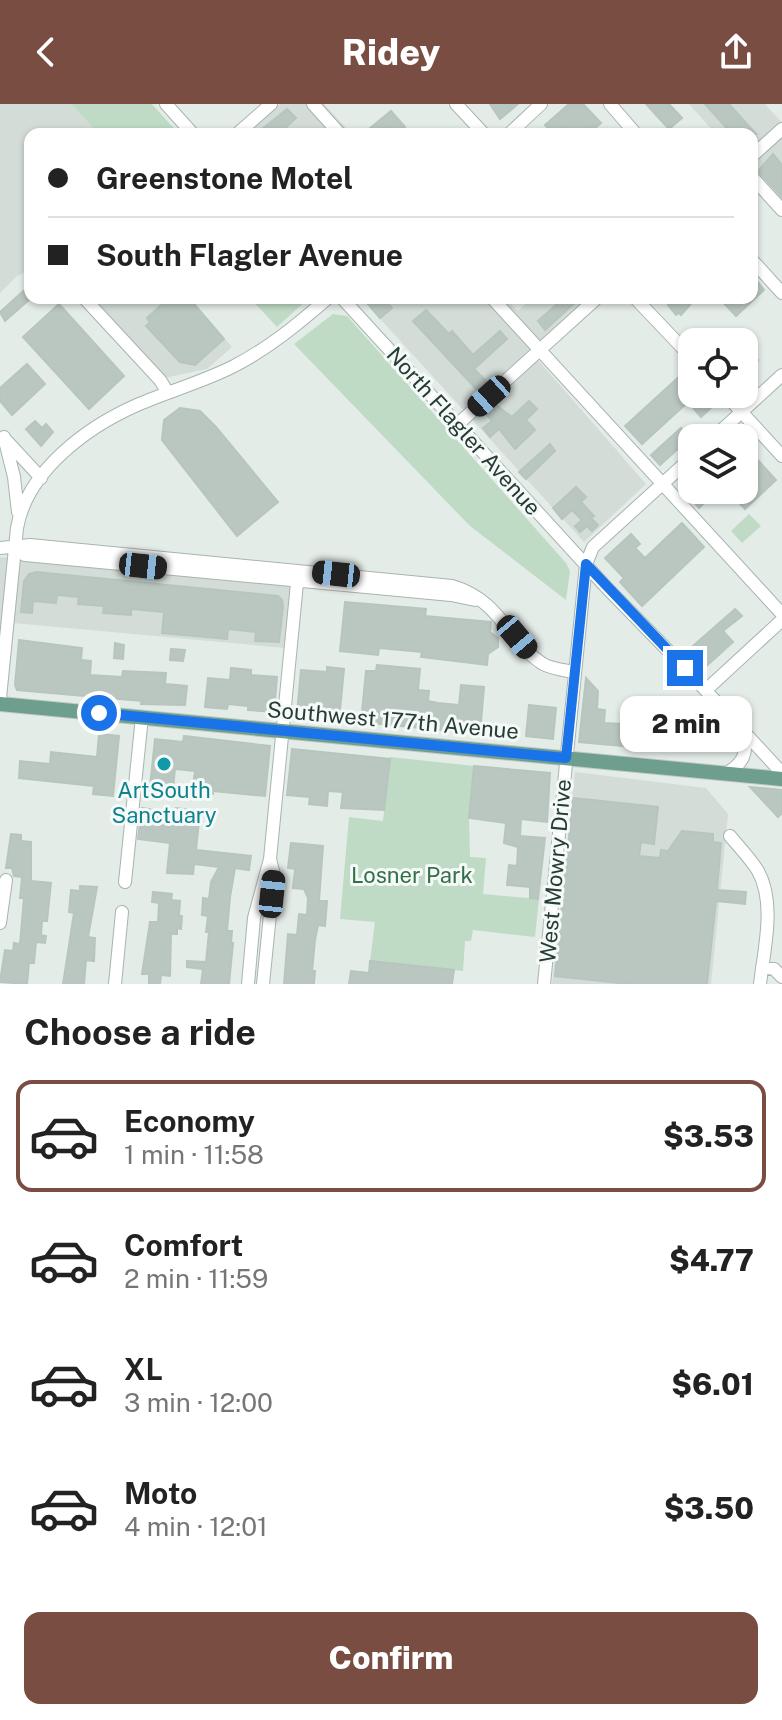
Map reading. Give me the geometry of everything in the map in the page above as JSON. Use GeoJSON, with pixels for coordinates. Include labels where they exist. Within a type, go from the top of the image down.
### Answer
{"type":"FeatureCollection","features":[{"type":"Feature","properties":{"kind":"main road","name":"Southwest 177th Avenue"},"geometry":{"type":"LineString","coordinates":[[0,701],[725,774],[782,776]]}},
{"type":"Feature","properties":{"kind":"street"},"geometry":{"type":"LineString","coordinates":[[166,104],[188,128]]}},
{"type":"Feature","properties":{"kind":"street"},"geometry":{"type":"LineString","coordinates":[[244,128],[271,104]]}},
{"type":"Feature","properties":{"kind":"street"},"geometry":{"type":"LineString","coordinates":[[313,104],[335,128]]}},
{"type":"Feature","properties":{"kind":"street"},"geometry":{"type":"LineString","coordinates":[[456,104],[478,128]]}},
{"type":"Feature","properties":{"kind":"street"},"geometry":{"type":"LineString","coordinates":[[515,128],[541,104]]}},
{"type":"Feature","properties":{"kind":"street"},"geometry":{"type":"LineString","coordinates":[[610,104],[631,128]]}},
{"type":"Feature","properties":{"kind":"street"},"geometry":{"type":"LineString","coordinates":[[758,151],[782,129]]}},
{"type":"Feature","properties":{"kind":"street"},"geometry":{"type":"LineString","coordinates":[[758,184],[782,210]]}},
{"type":"Feature","properties":{"kind":"street"},"geometry":{"type":"LineString","coordinates":[[758,267],[782,293]]}},
{"type":"Feature","properties":{"kind":"street"},"geometry":{"type":"LineString","coordinates":[[90,304],[160,380],[168,393]]}},
{"type":"Feature","properties":{"kind":"street"},"geometry":{"type":"LineString","coordinates":[[18,519],[28,496],[41,478],[64,454],[99,426],[129,409],[211,377],[269,346],[321,304]]}},
{"type":"Feature","properties":{"kind":"street","name":"North Flagler Avenue"},"geometry":{"type":"LineString","coordinates":[[348,304],[782,776]]}},
{"type":"Feature","properties":{"kind":"street"},"geometry":{"type":"LineString","coordinates":[[498,304],[782,614]]}},
{"type":"Feature","properties":{"kind":"street"},"geometry":{"type":"LineString","coordinates":[[458,424],[590,304]]}},
{"type":"Feature","properties":{"kind":"street"},"geometry":{"type":"LineString","coordinates":[[641,304],[678,343]]}},
{"type":"Feature","properties":{"kind":"street"},"geometry":{"type":"LineString","coordinates":[[728,424],[782,375]]}},
{"type":"Feature","properties":{"kind":"street"},"geometry":{"type":"LineString","coordinates":[[737,408],[782,456]]}},
{"type":"Feature","properties":{"kind":"street"},"geometry":{"type":"LineString","coordinates":[[2,435],[41,478]]}},
{"type":"Feature","properties":{"kind":"street"},"geometry":{"type":"LineString","coordinates":[[0,701],[18,519],[16,487],[2,435]]}},
{"type":"Feature","properties":{"kind":"street"},"geometry":{"type":"LineString","coordinates":[[586,564],[593,547],[678,470]]}},
{"type":"Feature","properties":{"kind":"street"},"geometry":{"type":"LineString","coordinates":[[0,548],[15,549],[25,555],[298,576],[482,601],[545,665],[574,672]]}},
{"type":"Feature","properties":{"kind":"street","name":"West Mowry Drive"},"geometry":{"type":"LineString","coordinates":[[544,984],[586,564]]}},
{"type":"Feature","properties":{"kind":"street"},"geometry":{"type":"LineString","coordinates":[[248,984],[254,918],[274,875],[270,859],[298,576]]}},
{"type":"Feature","properties":{"kind":"street"},"geometry":{"type":"LineString","coordinates":[[706,690],[782,620]]}},
{"type":"Feature","properties":{"kind":"street"},"geometry":{"type":"LineString","coordinates":[[125,882],[142,717]]}},
{"type":"Feature","properties":{"kind":"street"},"geometry":{"type":"LineString","coordinates":[[725,774],[744,759],[745,734]]}},
{"type":"Feature","properties":{"kind":"street"},"geometry":{"type":"LineString","coordinates":[[730,836],[757,869],[765,887],[767,915],[760,984]]}},
{"type":"Feature","properties":{"kind":"street"},"geometry":{"type":"LineString","coordinates":[[0,923],[6,880]]}},
{"type":"Feature","properties":{"kind":"street"},"geometry":{"type":"LineString","coordinates":[[263,984],[267,951],[267,894]]}},
{"type":"Feature","properties":{"kind":"street"},"geometry":{"type":"LineString","coordinates":[[115,984],[122,912]]}},
{"type":"Feature","properties":{"kind":"street"},"geometry":{"type":"LineString","coordinates":[[251,950],[267,951]]}},
{"type":"Feature","properties":{"kind":"street"},"geometry":{"type":"LineString","coordinates":[[762,967],[774,969],[782,977]]}},
{"type":"Feature","properties":{"kind":"shaded area"},"geometry":{"type":"Polygon","coordinates":[[[0,104],[151,104],[173,128],[24,128],[24,272],[0,293],[0,104]]]}},
{"type":"Feature","properties":{"kind":"shaded area"},"geometry":{"type":"Polygon","coordinates":[[[280,104],[324,104],[346,128],[253,128],[280,104]]]}},
{"type":"Feature","properties":{"kind":"shaded area"},"geometry":{"type":"Polygon","coordinates":[[[689,104],[765,104],[782,123],[782,205],[758,179],[758,128],[711,128],[689,104]]]}},
{"type":"Feature","properties":{"kind":"shaded area"},"geometry":{"type":"Polygon","coordinates":[[[96,304],[193,304],[232,347],[207,369],[164,378],[96,304]]]}},
{"type":"Feature","properties":{"kind":"shaded area"},"geometry":{"type":"Polygon","coordinates":[[[366,304],[511,304],[518,311],[525,304],[600,304],[538,360],[646,484],[584,542],[366,304]]]}},
{"type":"Feature","properties":{"kind":"shaded area"},"geometry":{"type":"Polygon","coordinates":[[[0,557],[291,583],[285,648],[2,622],[0,640],[0,557]]]}},
{"type":"Feature","properties":{"kind":"shaded area"},"geometry":{"type":"Polygon","coordinates":[[[575,772],[706,788],[728,814],[711,984],[552,984],[575,772]]]}},
{"type":"Feature","properties":{"kind":"green space"},"geometry":{"type":"Polygon","coordinates":[[[72,104],[152,104],[174,128],[94,128],[72,104]]]}},
{"type":"Feature","properties":{"kind":"green space"},"geometry":{"type":"Polygon","coordinates":[[[256,304],[302,304],[277,327],[256,304]]]}},
{"type":"Feature","properties":{"kind":"green space"},"geometry":{"type":"Polygon","coordinates":[[[333,314],[347,316],[566,563],[570,571],[566,600],[470,526],[294,344],[333,314]]]}},
{"type":"Feature","properties":{"kind":"green space"},"geometry":{"type":"Polygon","coordinates":[[[749,514],[761,526],[742,543],[731,531],[749,514]]]}},
{"type":"Feature","properties":{"kind":"green space","name":"Losner Park"},"geometry":{"type":"Polygon","coordinates":[[[390,757],[474,766],[469,817],[470,857],[486,858],[483,894],[539,899],[535,937],[473,930],[471,941],[465,941],[463,971],[370,961],[375,922],[340,919],[349,817],[383,821],[390,757]]]}},
{"type":"Feature","properties":{"kind":"building"},"geometry":{"type":"Polygon","coordinates":[[[490,104],[518,104],[500,119],[490,104]]]}},
{"type":"Feature","properties":{"kind":"building"},"geometry":{"type":"Polygon","coordinates":[[[569,104],[583,104],[601,123],[595,128],[548,128],[545,125],[569,104]]]}},
{"type":"Feature","properties":{"kind":"building"},"geometry":{"type":"Polygon","coordinates":[[[646,104],[669,104],[682,118],[668,128],[646,104]]]}},
{"type":"Feature","properties":{"kind":"building"},"geometry":{"type":"Polygon","coordinates":[[[705,104],[729,104],[751,128],[727,128],[705,104]]]}},
{"type":"Feature","properties":{"kind":"building"},"geometry":{"type":"Polygon","coordinates":[[[287,109],[296,118],[285,128],[263,128],[287,109]]]}},
{"type":"Feature","properties":{"kind":"building"},"geometry":{"type":"Polygon","coordinates":[[[391,111],[405,127],[404,128],[370,128],[391,111]]]}},
{"type":"Feature","properties":{"kind":"building"},"geometry":{"type":"Polygon","coordinates":[[[773,154],[782,165],[782,197],[758,171],[773,154]]]}},
{"type":"Feature","properties":{"kind":"building"},"geometry":{"type":"Polygon","coordinates":[[[24,290],[24,304],[5,321],[0,312],[24,290]]]}},
{"type":"Feature","properties":{"kind":"building"},"geometry":{"type":"Polygon","coordinates":[[[59,304],[124,376],[89,409],[23,337],[59,304]]]}},
{"type":"Feature","properties":{"kind":"building"},"geometry":{"type":"Polygon","coordinates":[[[162,304],[194,304],[224,339],[195,365],[180,362],[146,326],[150,322],[147,318],[162,304]]]}},
{"type":"Feature","properties":{"kind":"building"},"geometry":{"type":"Polygon","coordinates":[[[368,304],[389,304],[392,308],[380,318],[368,304]]]}},
{"type":"Feature","properties":{"kind":"building"},"geometry":{"type":"Polygon","coordinates":[[[557,304],[573,304],[545,330],[538,321],[557,304]]]}},
{"type":"Feature","properties":{"kind":"building"},"geometry":{"type":"Polygon","coordinates":[[[691,304],[681,315],[676,315],[668,305],[691,304]]]}},
{"type":"Feature","properties":{"kind":"building"},"geometry":{"type":"Polygon","coordinates":[[[725,304],[749,304],[736,316],[725,304]]]}},
{"type":"Feature","properties":{"kind":"building"},"geometry":{"type":"Polygon","coordinates":[[[426,310],[449,334],[452,331],[473,355],[500,331],[507,339],[474,369],[487,382],[477,390],[413,321],[426,310]]]}},
{"type":"Feature","properties":{"kind":"building"},"geometry":{"type":"Polygon","coordinates":[[[27,364],[45,384],[12,415],[0,401],[0,388],[27,364]]]}},
{"type":"Feature","properties":{"kind":"building"},"geometry":{"type":"Polygon","coordinates":[[[678,378],[678,408],[681,408],[642,444],[625,426],[678,378]]]}},
{"type":"Feature","properties":{"kind":"building"},"geometry":{"type":"Polygon","coordinates":[[[529,401],[537,409],[526,420],[535,430],[515,449],[499,429],[490,437],[483,428],[492,421],[486,414],[496,405],[512,417],[529,401]]]}},
{"type":"Feature","properties":{"kind":"building"},"geometry":{"type":"Polygon","coordinates":[[[180,408],[200,411],[278,502],[237,536],[162,440],[164,420],[180,408]]]}},
{"type":"Feature","properties":{"kind":"building"},"geometry":{"type":"Polygon","coordinates":[[[693,408],[711,408],[701,417],[693,408]]]}},
{"type":"Feature","properties":{"kind":"building"},"geometry":{"type":"Polygon","coordinates":[[[35,421],[42,428],[46,424],[53,432],[41,446],[26,429],[35,421]]]}},
{"type":"Feature","properties":{"kind":"building"},"geometry":{"type":"Polygon","coordinates":[[[678,431],[678,449],[660,465],[651,455],[678,431]]]}},
{"type":"Feature","properties":{"kind":"building"},"geometry":{"type":"Polygon","coordinates":[[[550,444],[555,451],[526,479],[519,472],[550,444]]]}},
{"type":"Feature","properties":{"kind":"building"},"geometry":{"type":"Polygon","coordinates":[[[758,460],[776,480],[758,497],[758,460]]]}},
{"type":"Feature","properties":{"kind":"building"},"geometry":{"type":"Polygon","coordinates":[[[576,487],[586,497],[581,502],[598,525],[592,531],[587,526],[580,532],[575,526],[582,520],[572,510],[562,519],[553,508],[576,487]]]}},
{"type":"Feature","properties":{"kind":"building"},"geometry":{"type":"Polygon","coordinates":[[[682,523],[704,547],[642,606],[620,582],[624,578],[605,558],[631,534],[640,544],[635,548],[645,558],[682,523]]]}},
{"type":"Feature","properties":{"kind":"building"},"geometry":{"type":"Polygon","coordinates":[[[36,572],[278,596],[283,607],[279,642],[255,641],[256,632],[228,629],[227,639],[162,633],[164,612],[131,609],[131,615],[103,613],[104,606],[78,604],[79,597],[57,595],[56,603],[33,601],[32,613],[21,612],[24,581],[29,574],[36,572]]]}},
{"type":"Feature","properties":{"kind":"building"},"geometry":{"type":"Polygon","coordinates":[[[345,602],[426,609],[425,616],[491,622],[490,632],[498,638],[498,647],[488,654],[487,665],[421,657],[422,652],[379,648],[378,655],[340,651],[345,602]]]}},
{"type":"Feature","properties":{"kind":"building"},"geometry":{"type":"Polygon","coordinates":[[[735,609],[742,616],[723,631],[733,642],[702,670],[686,652],[735,609]]]}},
{"type":"Feature","properties":{"kind":"building"},"geometry":{"type":"Polygon","coordinates":[[[19,640],[82,648],[81,660],[91,661],[90,675],[122,677],[123,671],[166,673],[165,684],[187,686],[185,705],[141,704],[142,701],[17,690],[19,640]]]}},
{"type":"Feature","properties":{"kind":"building"},"geometry":{"type":"Polygon","coordinates":[[[115,643],[124,645],[123,659],[114,658],[115,643]]]}},
{"type":"Feature","properties":{"kind":"building"},"geometry":{"type":"Polygon","coordinates":[[[171,649],[185,650],[183,661],[170,660],[171,649]]]}},
{"type":"Feature","properties":{"kind":"building"},"geometry":{"type":"Polygon","coordinates":[[[377,665],[420,669],[418,690],[429,691],[428,701],[459,705],[461,685],[484,687],[480,734],[361,722],[366,671],[376,671],[377,665]]]}},
{"type":"Feature","properties":{"kind":"building"},"geometry":{"type":"Polygon","coordinates":[[[327,667],[344,669],[339,720],[297,714],[301,670],[327,672],[327,667]]]}},
{"type":"Feature","properties":{"kind":"building"},"geometry":{"type":"Polygon","coordinates":[[[231,668],[251,670],[251,675],[277,677],[274,712],[248,710],[248,706],[228,704],[227,709],[205,707],[208,678],[230,680],[231,668]]]}},
{"type":"Feature","properties":{"kind":"building"},"geometry":{"type":"Polygon","coordinates":[[[586,678],[598,691],[597,709],[605,710],[604,723],[624,724],[626,717],[657,749],[579,742],[586,678]]]}},
{"type":"Feature","properties":{"kind":"building"},"geometry":{"type":"Polygon","coordinates":[[[529,705],[556,708],[553,739],[526,736],[529,705]]]}},
{"type":"Feature","properties":{"kind":"building"},"geometry":{"type":"Polygon","coordinates":[[[99,734],[119,736],[113,796],[93,794],[94,786],[19,778],[20,761],[50,764],[51,752],[97,757],[99,734]]]}},
{"type":"Feature","properties":{"kind":"building"},"geometry":{"type":"Polygon","coordinates":[[[184,736],[270,746],[265,796],[192,792],[195,771],[175,769],[173,789],[150,787],[155,739],[183,742],[184,736]]]}},
{"type":"Feature","properties":{"kind":"building"},"geometry":{"type":"Polygon","coordinates":[[[292,749],[390,759],[384,810],[341,808],[343,792],[328,791],[327,806],[309,804],[310,797],[287,795],[292,749]]]}},
{"type":"Feature","properties":{"kind":"building"},"geometry":{"type":"Polygon","coordinates":[[[474,766],[550,773],[547,822],[521,819],[520,836],[545,838],[538,899],[530,898],[530,887],[507,885],[509,865],[517,866],[518,847],[504,843],[506,823],[469,818],[474,766]]]}},
{"type":"Feature","properties":{"kind":"building"},"geometry":{"type":"Polygon","coordinates":[[[750,787],[782,790],[782,813],[778,817],[750,787]]]}},
{"type":"Feature","properties":{"kind":"building"},"geometry":{"type":"Polygon","coordinates":[[[573,798],[658,807],[654,844],[641,842],[639,856],[660,858],[661,850],[668,851],[682,831],[713,834],[713,842],[721,843],[717,890],[746,892],[745,904],[716,901],[707,984],[629,984],[555,976],[573,798]]]}},
{"type":"Feature","properties":{"kind":"building"},"geometry":{"type":"Polygon","coordinates":[[[142,808],[150,809],[149,817],[175,819],[176,808],[200,811],[196,850],[251,856],[249,870],[235,868],[230,897],[227,931],[232,931],[233,943],[229,984],[201,984],[203,969],[187,967],[187,961],[206,962],[209,932],[206,932],[208,916],[202,915],[203,898],[209,899],[211,882],[219,867],[194,864],[193,874],[167,873],[170,843],[138,839],[142,808]]]}},
{"type":"Feature","properties":{"kind":"building"},"geometry":{"type":"Polygon","coordinates":[[[11,834],[21,835],[21,841],[31,842],[31,881],[51,883],[47,921],[42,921],[41,935],[46,936],[45,943],[36,942],[34,963],[29,963],[27,984],[0,982],[5,950],[13,951],[14,943],[20,944],[24,898],[20,898],[22,877],[14,876],[12,868],[6,868],[11,834]]]}},
{"type":"Feature","properties":{"kind":"building"},"geometry":{"type":"Polygon","coordinates":[[[291,843],[323,846],[319,901],[327,901],[325,926],[318,925],[312,971],[315,971],[314,983],[311,984],[284,984],[288,934],[297,935],[299,914],[307,915],[308,898],[304,889],[293,888],[295,869],[288,868],[291,843]]]}},
{"type":"Feature","properties":{"kind":"building"},"geometry":{"type":"Polygon","coordinates":[[[80,886],[97,887],[88,937],[95,938],[94,961],[86,960],[84,984],[63,984],[74,913],[69,912],[71,890],[80,891],[80,886]]]}},
{"type":"Feature","properties":{"kind":"building"},"geometry":{"type":"Polygon","coordinates":[[[153,892],[172,894],[171,900],[180,901],[179,916],[182,916],[181,929],[177,928],[177,934],[171,934],[170,976],[161,975],[160,984],[149,984],[149,974],[142,974],[150,922],[158,922],[159,903],[152,902],[153,892]]]}},
{"type":"Feature","properties":{"kind":"building"},"geometry":{"type":"Polygon","coordinates":[[[370,961],[454,970],[452,984],[349,984],[351,971],[369,973],[370,961]]]}},
{"type":"Feature","properties":{"kind":"place","name":"ArtSouth Sanctuary"},"geometry":{"type":"Point","coordinates":[164,764]}},
{"type":"Feature","properties":{"kind":"route"},"geometry":{"type":"LineString","coordinates":[[99,713],[566,758],[586,564],[685,668]]}}]}
